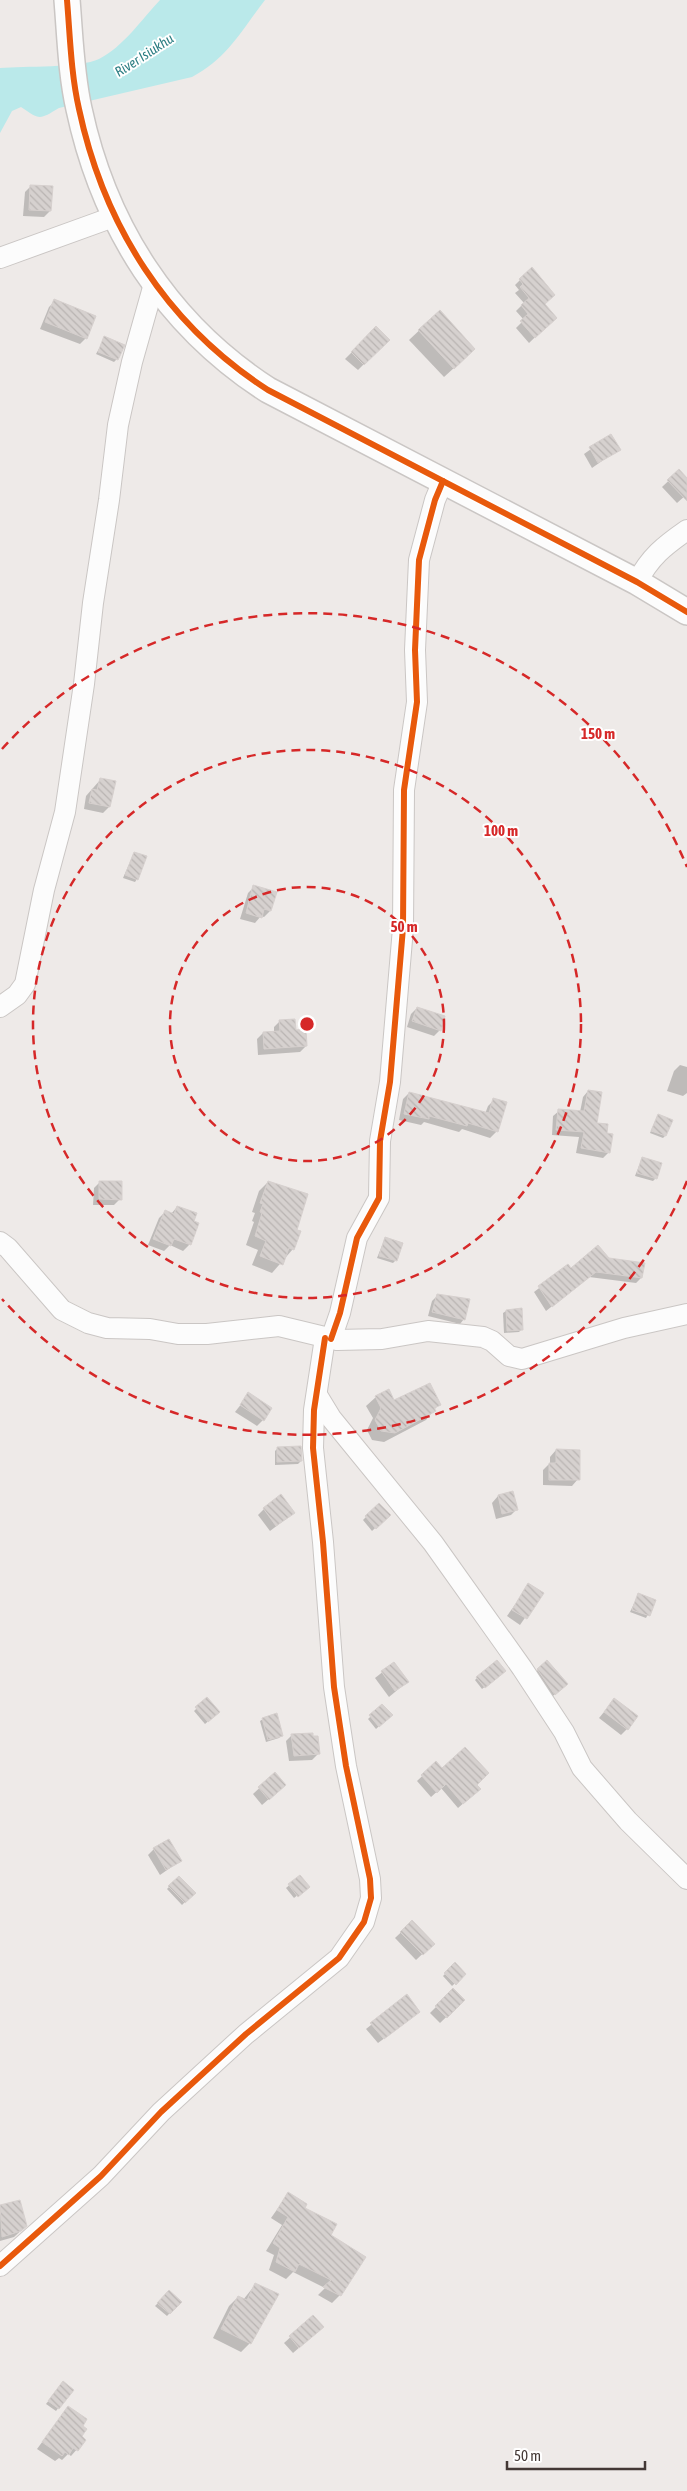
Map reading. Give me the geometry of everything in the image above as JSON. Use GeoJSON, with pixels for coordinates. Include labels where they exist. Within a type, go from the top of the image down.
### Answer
{"type":"FeatureCollection","features":[{"type":"Feature","properties":{"kind":"street"},"geometry":{"type":"LineString","coordinates":[[67,0],[72,60],[79,108],[91,156],[136,258],[184,321],[245,375],[268,390],[636,582],[687,612]]}},
{"type":"Feature","properties":{"kind":"street"},"geometry":{"type":"LineString","coordinates":[[0,258],[116,216]]}},
{"type":"Feature","properties":{"kind":"street"},"geometry":{"type":"LineString","coordinates":[[0,1007],[17,995],[25,984],[44,890],[65,812],[84,684],[93,603],[110,500],[118,424],[134,353],[154,284]]}},
{"type":"Feature","properties":{"kind":"street"},"geometry":{"type":"LineString","coordinates":[[0,2266],[101,2176],[161,2112],[246,2034],[339,1958],[364,1922],[371,1898],[370,1879],[346,1766],[334,1687],[312,1424],[328,1339],[340,1313],[358,1238],[379,1198],[380,1141],[386,1116],[393,1053],[403,928],[404,790],[417,702],[415,650],[419,560],[435,500],[443,481]]}},
{"type":"Feature","properties":{"kind":"street"},"geometry":{"type":"LineString","coordinates":[[636,582],[646,564],[664,546],[687,530]]}},
{"type":"Feature","properties":{"kind":"street"},"geometry":{"type":"LineString","coordinates":[[0,1242],[30,1272],[54,1304],[62,1310],[97,1326],[178,1334],[227,1333],[279,1326],[328,1339],[382,1339],[428,1331],[483,1337],[492,1341],[509,1356],[522,1359],[624,1328],[687,1314]]}},
{"type":"Feature","properties":{"kind":"street"},"geometry":{"type":"LineString","coordinates":[[317,1395],[331,1418],[433,1543],[517,1660],[564,1732],[582,1768],[628,1821],[687,1879]]}},
{"type":"Feature","properties":{"kind":"water","name":"River Isiukhu"},"geometry":{"type":"Polygon","coordinates":[[[160,0],[265,0],[225,52],[204,70],[192,77],[59,108],[40,117],[21,107],[12,111],[0,133],[0,68],[79,64],[99,59],[124,40],[160,0]]]}},
{"type":"Feature","properties":{"kind":"building"},"geometry":{"type":"Polygon","coordinates":[[[30,185],[53,186],[51,211],[29,210],[30,185]]]}},
{"type":"Feature","properties":{"kind":"building"},"geometry":{"type":"Polygon","coordinates":[[[532,267],[555,295],[545,304],[557,318],[535,338],[520,321],[528,314],[521,305],[529,298],[520,287],[523,284],[519,279],[532,267]]]}},
{"type":"Feature","properties":{"kind":"building"},"geometry":{"type":"Polygon","coordinates":[[[54,299],[96,316],[87,339],[45,322],[54,299]]]}},
{"type":"Feature","properties":{"kind":"building"},"geometry":{"type":"Polygon","coordinates":[[[440,310],[475,349],[454,369],[418,330],[440,310]]]}},
{"type":"Feature","properties":{"kind":"building"},"geometry":{"type":"Polygon","coordinates":[[[376,326],[390,340],[364,365],[351,352],[376,326]]]}},
{"type":"Feature","properties":{"kind":"building"},"geometry":{"type":"Polygon","coordinates":[[[104,336],[125,345],[118,360],[98,352],[104,336]]]}},
{"type":"Feature","properties":{"kind":"building"},"geometry":{"type":"Polygon","coordinates":[[[611,434],[621,450],[598,463],[589,447],[611,434]]]}},
{"type":"Feature","properties":{"kind":"building"},"geometry":{"type":"Polygon","coordinates":[[[679,469],[687,478],[687,501],[667,480],[679,469]]]}},
{"type":"Feature","properties":{"kind":"building"},"geometry":{"type":"Polygon","coordinates":[[[100,778],[116,781],[110,807],[89,803],[92,789],[97,790],[100,778]]]}},
{"type":"Feature","properties":{"kind":"building"},"geometry":{"type":"Polygon","coordinates":[[[134,852],[147,856],[138,880],[125,875],[134,852]]]}},
{"type":"Feature","properties":{"kind":"building"},"geometry":{"type":"Polygon","coordinates":[[[253,885],[277,892],[271,911],[264,909],[262,918],[246,913],[253,885]]]}},
{"type":"Feature","properties":{"kind":"building"},"geometry":{"type":"Polygon","coordinates":[[[417,1007],[445,1016],[441,1031],[412,1021],[417,1007]]]}},
{"type":"Feature","properties":{"kind":"building"},"geometry":{"type":"Polygon","coordinates":[[[295,1019],[296,1030],[306,1029],[307,1046],[264,1049],[263,1032],[280,1031],[279,1020],[295,1019]]]}},
{"type":"Feature","properties":{"kind":"building"},"geometry":{"type":"Polygon","coordinates":[[[588,1090],[602,1092],[597,1123],[608,1124],[607,1133],[613,1134],[610,1153],[581,1148],[584,1132],[556,1130],[558,1109],[584,1111],[588,1090]]]}},
{"type":"Feature","properties":{"kind":"building"},"geometry":{"type":"Polygon","coordinates":[[[409,1092],[489,1113],[493,1098],[507,1102],[498,1132],[468,1123],[467,1126],[429,1116],[429,1119],[404,1114],[409,1092]]]}},
{"type":"Feature","properties":{"kind":"building"},"geometry":{"type":"Polygon","coordinates":[[[658,1114],[673,1120],[666,1136],[651,1131],[658,1114]]]}},
{"type":"Feature","properties":{"kind":"building"},"geometry":{"type":"Polygon","coordinates":[[[642,1157],[662,1163],[657,1179],[637,1173],[642,1157]]]}},
{"type":"Feature","properties":{"kind":"building"},"geometry":{"type":"Polygon","coordinates":[[[99,1181],[122,1181],[122,1200],[99,1199],[99,1181]]]}},
{"type":"Feature","properties":{"kind":"building"},"geometry":{"type":"Polygon","coordinates":[[[268,1181],[308,1194],[297,1230],[301,1231],[294,1250],[289,1248],[283,1265],[260,1256],[266,1241],[255,1236],[262,1213],[260,1212],[263,1204],[260,1203],[268,1181]]]}},
{"type":"Feature","properties":{"kind":"building"},"geometry":{"type":"Polygon","coordinates":[[[177,1206],[197,1213],[194,1221],[199,1223],[191,1245],[174,1239],[171,1246],[153,1239],[165,1210],[174,1214],[177,1206]]]}},
{"type":"Feature","properties":{"kind":"building"},"geometry":{"type":"Polygon","coordinates":[[[385,1237],[403,1243],[397,1261],[379,1256],[385,1237]]]}},
{"type":"Feature","properties":{"kind":"building"},"geometry":{"type":"Polygon","coordinates":[[[598,1245],[609,1258],[645,1263],[642,1278],[596,1272],[552,1307],[538,1286],[568,1264],[571,1268],[598,1245]]]}},
{"type":"Feature","properties":{"kind":"building"},"geometry":{"type":"Polygon","coordinates":[[[437,1294],[470,1299],[465,1320],[432,1312],[437,1294]]]}},
{"type":"Feature","properties":{"kind":"building"},"geometry":{"type":"Polygon","coordinates":[[[522,1308],[523,1330],[507,1331],[506,1310],[522,1308]]]}},
{"type":"Feature","properties":{"kind":"building"},"geometry":{"type":"Polygon","coordinates":[[[430,1383],[441,1405],[434,1408],[436,1411],[395,1433],[381,1431],[375,1420],[381,1408],[375,1396],[389,1389],[394,1400],[430,1383]]]}},
{"type":"Feature","properties":{"kind":"building"},"geometry":{"type":"Polygon","coordinates":[[[248,1392],[272,1408],[264,1421],[240,1405],[248,1392]]]}},
{"type":"Feature","properties":{"kind":"building"},"geometry":{"type":"Polygon","coordinates":[[[301,1446],[302,1461],[277,1462],[277,1447],[301,1446]]]}},
{"type":"Feature","properties":{"kind":"building"},"geometry":{"type":"Polygon","coordinates":[[[556,1449],[580,1450],[580,1480],[549,1480],[549,1463],[556,1463],[556,1449]]]}},
{"type":"Feature","properties":{"kind":"building"},"geometry":{"type":"Polygon","coordinates":[[[513,1491],[518,1510],[502,1514],[498,1495],[513,1491]]]}},
{"type":"Feature","properties":{"kind":"building"},"geometry":{"type":"Polygon","coordinates":[[[281,1494],[295,1513],[276,1526],[263,1508],[281,1494]]]}},
{"type":"Feature","properties":{"kind":"building"},"geometry":{"type":"Polygon","coordinates":[[[379,1503],[391,1515],[376,1529],[365,1516],[379,1503]]]}},
{"type":"Feature","properties":{"kind":"building"},"geometry":{"type":"Polygon","coordinates":[[[528,1583],[544,1593],[527,1619],[512,1610],[528,1583]]]}},
{"type":"Feature","properties":{"kind":"building"},"geometry":{"type":"Polygon","coordinates":[[[638,1593],[656,1600],[650,1616],[632,1610],[638,1593]]]}},
{"type":"Feature","properties":{"kind":"building"},"geometry":{"type":"Polygon","coordinates":[[[497,1660],[506,1671],[485,1688],[476,1677],[497,1660]]]}},
{"type":"Feature","properties":{"kind":"building"},"geometry":{"type":"Polygon","coordinates":[[[547,1660],[568,1684],[555,1695],[537,1669],[547,1660]]]}},
{"type":"Feature","properties":{"kind":"building"},"geometry":{"type":"Polygon","coordinates":[[[394,1662],[409,1682],[395,1691],[381,1671],[394,1662]]]}},
{"type":"Feature","properties":{"kind":"building"},"geometry":{"type":"Polygon","coordinates":[[[207,1697],[220,1712],[208,1722],[195,1707],[207,1697]]]}},
{"type":"Feature","properties":{"kind":"building"},"geometry":{"type":"Polygon","coordinates":[[[614,1698],[638,1716],[628,1730],[604,1712],[614,1698]]]}},
{"type":"Feature","properties":{"kind":"building"},"geometry":{"type":"Polygon","coordinates":[[[382,1704],[393,1715],[379,1727],[369,1715],[382,1704]]]}},
{"type":"Feature","properties":{"kind":"building"},"geometry":{"type":"Polygon","coordinates":[[[277,1713],[283,1736],[268,1740],[262,1718],[277,1713]]]}},
{"type":"Feature","properties":{"kind":"building"},"geometry":{"type":"Polygon","coordinates":[[[313,1733],[313,1736],[318,1736],[320,1754],[294,1756],[291,1734],[313,1733]]]}},
{"type":"Feature","properties":{"kind":"building"},"geometry":{"type":"Polygon","coordinates":[[[465,1747],[489,1773],[477,1785],[481,1789],[463,1804],[446,1784],[437,1793],[421,1775],[436,1761],[442,1768],[465,1747]]]}},
{"type":"Feature","properties":{"kind":"building"},"geometry":{"type":"Polygon","coordinates":[[[275,1772],[286,1785],[269,1800],[258,1787],[275,1772]]]}},
{"type":"Feature","properties":{"kind":"building"},"geometry":{"type":"Polygon","coordinates":[[[169,1839],[182,1861],[166,1870],[153,1848],[169,1839]]]}},
{"type":"Feature","properties":{"kind":"building"},"geometry":{"type":"Polygon","coordinates":[[[300,1875],[310,1887],[298,1897],[288,1884],[300,1875]]]}},
{"type":"Feature","properties":{"kind":"building"},"geometry":{"type":"Polygon","coordinates":[[[179,1876],[196,1893],[185,1903],[168,1886],[179,1876]]]}},
{"type":"Feature","properties":{"kind":"building"},"geometry":{"type":"Polygon","coordinates":[[[412,1920],[435,1944],[423,1955],[400,1932],[412,1920]]]}},
{"type":"Feature","properties":{"kind":"building"},"geometry":{"type":"Polygon","coordinates":[[[455,1962],[466,1974],[456,1985],[444,1973],[455,1962]]]}},
{"type":"Feature","properties":{"kind":"building"},"geometry":{"type":"Polygon","coordinates":[[[453,1988],[465,2000],[447,2018],[435,2006],[453,1988]]]}},
{"type":"Feature","properties":{"kind":"building"},"geometry":{"type":"Polygon","coordinates":[[[407,1994],[420,2012],[384,2039],[370,2023],[407,1994]]]}},
{"type":"Feature","properties":{"kind":"building"},"geometry":{"type":"Polygon","coordinates":[[[288,2192],[307,2204],[305,2208],[337,2224],[331,2235],[366,2257],[341,2296],[323,2287],[331,2280],[299,2264],[295,2272],[276,2262],[280,2248],[273,2243],[288,2217],[277,2210],[288,2192]]]}},
{"type":"Feature","properties":{"kind":"building"},"geometry":{"type":"Polygon","coordinates":[[[20,2200],[27,2226],[21,2231],[2,2237],[0,2205],[20,2200]]]}},
{"type":"Feature","properties":{"kind":"building"},"geometry":{"type":"Polygon","coordinates":[[[255,2283],[279,2294],[251,2344],[221,2329],[238,2296],[247,2300],[255,2283]]]}},
{"type":"Feature","properties":{"kind":"building"},"geometry":{"type":"Polygon","coordinates":[[[169,2290],[182,2302],[170,2314],[157,2303],[169,2290]]]}},
{"type":"Feature","properties":{"kind":"building"},"geometry":{"type":"Polygon","coordinates":[[[313,2315],[324,2327],[299,2348],[289,2336],[313,2315]]]}},
{"type":"Feature","properties":{"kind":"building"},"geometry":{"type":"Polygon","coordinates":[[[63,2381],[74,2390],[59,2409],[48,2401],[63,2381]]]}},
{"type":"Feature","properties":{"kind":"building"},"geometry":{"type":"Polygon","coordinates":[[[68,2406],[87,2419],[83,2426],[87,2429],[82,2436],[86,2440],[78,2451],[73,2448],[69,2455],[65,2452],[62,2456],[42,2442],[68,2406]]]}},
{"type":"Feature","properties":{"kind":"cycle path"},"geometry":{"type":"LineString","coordinates":[[67,0],[76,96],[90,152],[105,193],[123,232],[145,269],[170,303],[199,335],[232,364],[268,390],[637,582],[687,612]]}},
{"type":"Feature","properties":{"kind":"cycle path"},"geometry":{"type":"LineString","coordinates":[[331,1339],[340,1313],[357,1238],[379,1198],[380,1141],[390,1082],[403,928],[404,790],[417,702],[415,650],[419,560],[435,500],[443,481]]}},
{"type":"Feature","properties":{"kind":"cycle path"},"geometry":{"type":"LineString","coordinates":[[0,2266],[101,2176],[161,2112],[246,2034],[339,1958],[364,1922],[371,1898],[370,1879],[346,1766],[334,1687],[323,1542],[313,1448],[314,1410],[325,1338]]}}]}
